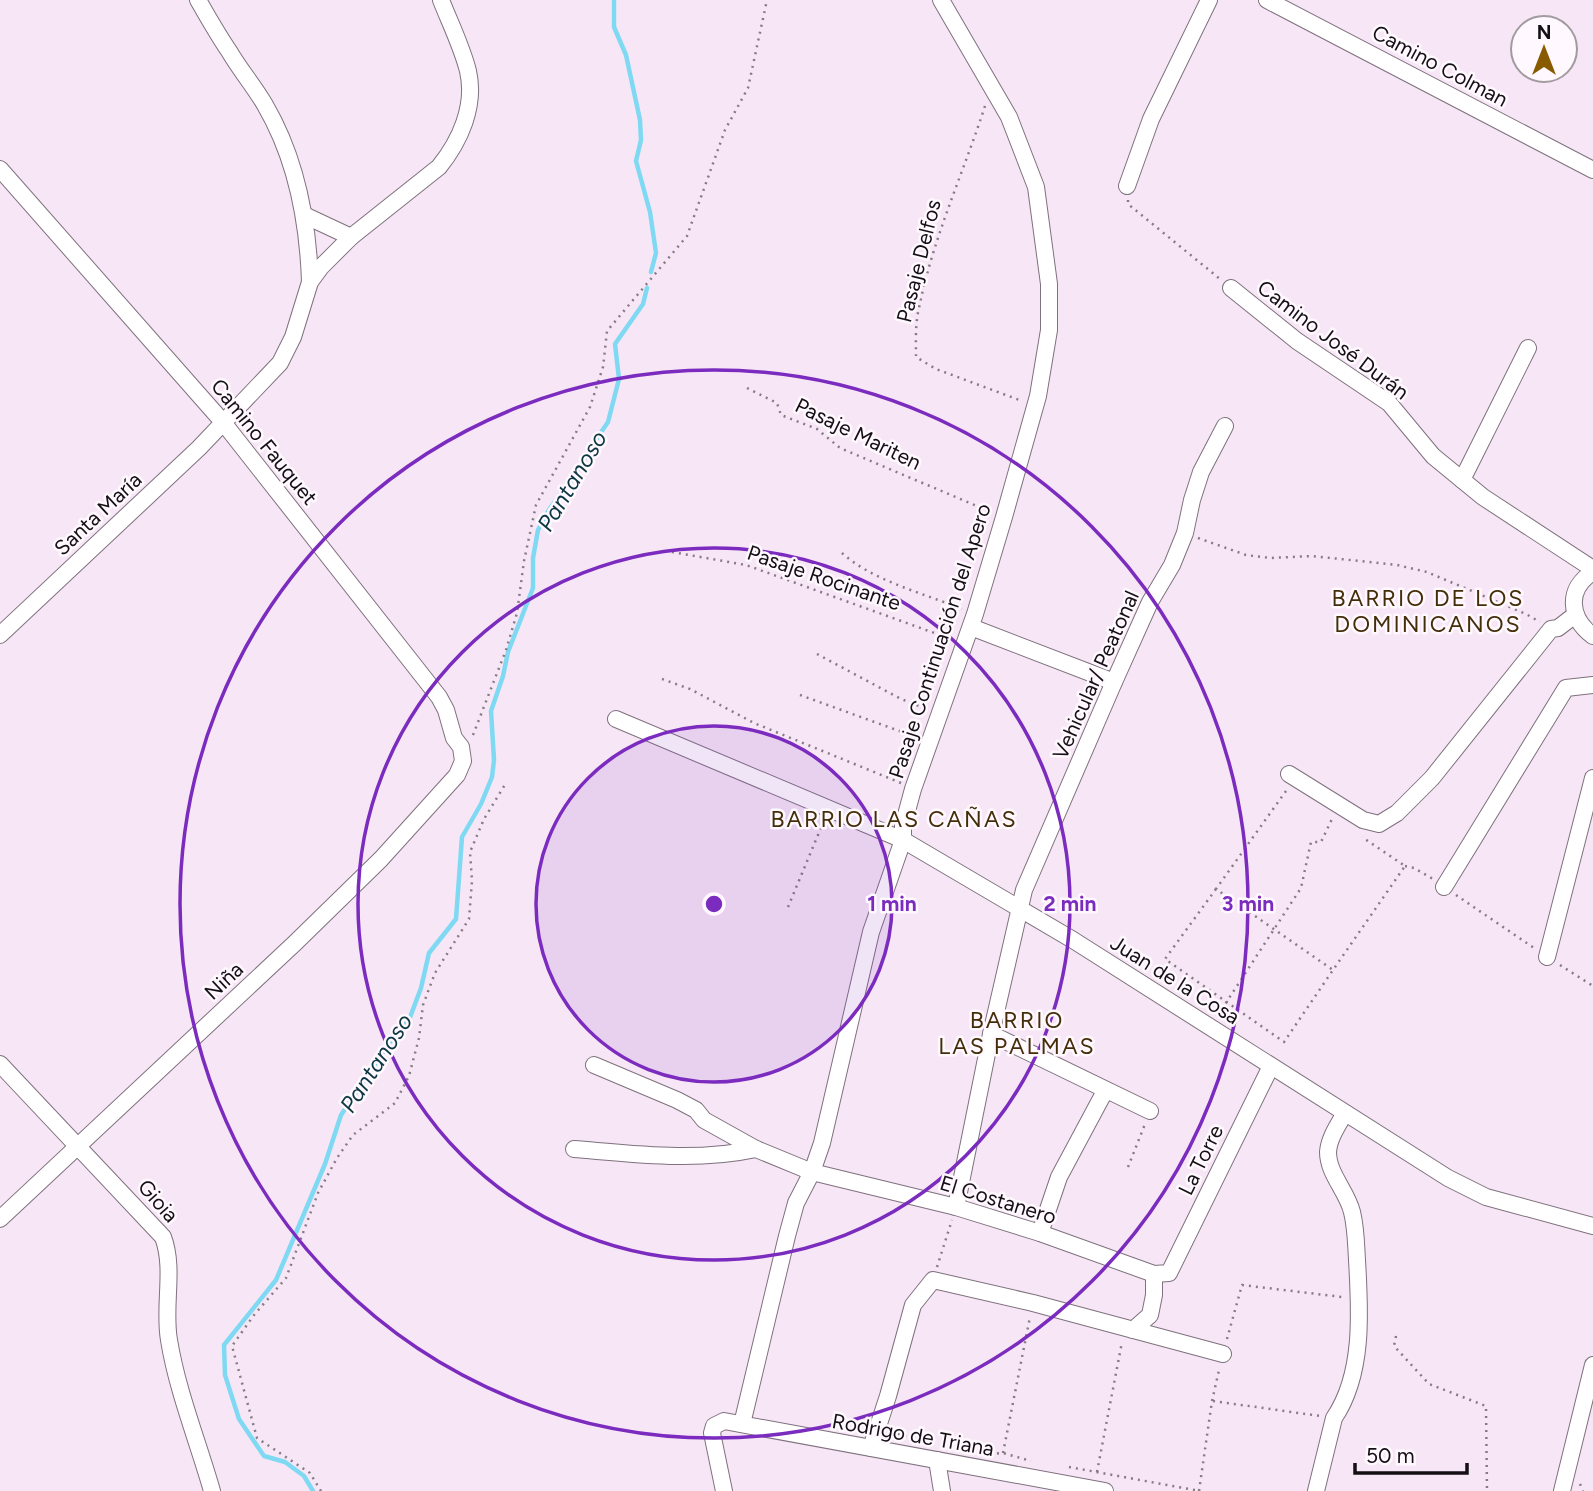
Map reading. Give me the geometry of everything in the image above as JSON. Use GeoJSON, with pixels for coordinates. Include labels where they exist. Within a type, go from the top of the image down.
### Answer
{"type":"FeatureCollection","features":[{"type":"Feature","properties":{"kind":"street"},"geometry":{"type":"LineString","coordinates":[[198,0],[265,105],[294,171],[304,215],[310,282]]}},
{"type":"Feature","properties":{"kind":"street"},"geometry":{"type":"LineString","coordinates":[[310,282],[351,237],[439,167],[461,135],[469,99],[468,73],[441,0]]}},
{"type":"Feature","properties":{"kind":"street"},"geometry":{"type":"LineString","coordinates":[[941,0],[991,86]]}},
{"type":"Feature","properties":{"kind":"street"},"geometry":{"type":"LineString","coordinates":[[1127,186],[1152,118],[1209,0]]}},
{"type":"Feature","properties":{"kind":"street","name":"Camino Colman"},"geometry":{"type":"LineString","coordinates":[[1267,0],[1593,170]]}},
{"type":"Feature","properties":{"kind":"street","name":"Pasaje Continuación del Apero"},"geometry":{"type":"LineString","coordinates":[[742,1424],[796,1203],[812,1172],[822,1143],[871,932],[903,839],[903,826],[913,789],[973,620],[1038,396],[1049,330],[1049,284],[1036,187],[1017,134],[991,86]]}},
{"type":"Feature","properties":{"kind":"street","name":"Camino Fauquet"},"geometry":{"type":"LineString","coordinates":[[0,169],[222,421],[439,697],[454,738],[461,747],[463,761]]}},
{"type":"Feature","properties":{"kind":"street"},"geometry":{"type":"LineString","coordinates":[[304,215],[351,237]]}},
{"type":"Feature","properties":{"kind":"street","name":"Santa María"},"geometry":{"type":"LineString","coordinates":[[0,635],[199,448],[280,363],[293,337],[310,282]]}},
{"type":"Feature","properties":{"kind":"street","name":"Camino José Durán"},"geometry":{"type":"LineString","coordinates":[[1231,288],[1297,341],[1390,403],[1433,456],[1483,497],[1593,570],[1582,579],[1576,590],[1573,602],[1576,615]]}},
{"type":"Feature","properties":{"kind":"street"},"geometry":{"type":"LineString","coordinates":[[1462,480],[1528,348]]}},
{"type":"Feature","properties":{"kind":"street","name":"Vehicular/ Peatonal"},"geometry":{"type":"LineString","coordinates":[[956,1207],[990,1034],[1024,890],[1150,602],[1172,565],[1185,533],[1201,472],[1225,426]]}},
{"type":"Feature","properties":{"kind":"street"},"geometry":{"type":"LineString","coordinates":[[1289,780],[1363,820],[1379,824],[1397,813],[1432,778],[1551,629],[1558,628],[1576,615],[1593,636]]}},
{"type":"Feature","properties":{"kind":"street"},"geometry":{"type":"LineString","coordinates":[[973,620],[1114,682]]}},
{"type":"Feature","properties":{"kind":"street"},"geometry":{"type":"LineString","coordinates":[[1444,887],[1566,688],[1593,685]]}},
{"type":"Feature","properties":{"kind":"street","name":"Juan de la Cosa"},"geometry":{"type":"LineString","coordinates":[[616,719],[903,839],[1211,1027],[1448,1178],[1486,1197],[1593,1226]]}},
{"type":"Feature","properties":{"kind":"street","name":"Niña"},"geometry":{"type":"LineString","coordinates":[[0,1219],[381,859],[457,775],[463,761]]}},
{"type":"Feature","properties":{"kind":"street"},"geometry":{"type":"LineString","coordinates":[[1547,957],[1593,778]]}},
{"type":"Feature","properties":{"kind":"street"},"geometry":{"type":"LineString","coordinates":[[990,1034],[1150,1111]]}},
{"type":"Feature","properties":{"kind":"street","name":"Gioia"},"geometry":{"type":"LineString","coordinates":[[0,1063],[163,1237],[168,1250],[166,1321],[169,1339],[212,1491]]}},
{"type":"Feature","properties":{"kind":"street"},"geometry":{"type":"LineString","coordinates":[[594,1065],[696,1110],[704,1120],[756,1149],[812,1172]]}},
{"type":"Feature","properties":{"kind":"street","name":"La Torre"},"geometry":{"type":"LineString","coordinates":[[1161,1273],[1271,1066]]}},
{"type":"Feature","properties":{"kind":"street"},"geometry":{"type":"LineString","coordinates":[[1040,1233],[1059,1177],[1105,1091]]}},
{"type":"Feature","properties":{"kind":"street"},"geometry":{"type":"LineString","coordinates":[[1316,1491],[1334,1418],[1340,1409],[1351,1376],[1359,1333],[1360,1299],[1352,1209],[1329,1159],[1331,1138],[1345,1113]]}},
{"type":"Feature","properties":{"kind":"street"},"geometry":{"type":"LineString","coordinates":[[574,1150],[676,1157],[730,1155],[756,1149]]}},
{"type":"Feature","properties":{"kind":"street","name":"El Costanero"},"geometry":{"type":"LineString","coordinates":[[812,1172],[956,1207],[1161,1273]]}},
{"type":"Feature","properties":{"kind":"street"},"geometry":{"type":"LineString","coordinates":[[1129,1329],[1150,1315],[1161,1273]]}},
{"type":"Feature","properties":{"kind":"street"},"geometry":{"type":"LineString","coordinates":[[870,1448],[913,1305],[933,1280],[1033,1303],[1223,1353]]}},
{"type":"Feature","properties":{"kind":"street"},"geometry":{"type":"LineString","coordinates":[[1150,1315],[1174,1341]]}},
{"type":"Feature","properties":{"kind":"street"},"geometry":{"type":"LineString","coordinates":[[1562,1491],[1593,1365]]}},
{"type":"Feature","properties":{"kind":"street","name":"Rodrigo de Triana"},"geometry":{"type":"LineString","coordinates":[[724,1491],[712,1433],[714,1426],[724,1421],[1105,1491]]}},
{"type":"Feature","properties":{"kind":"street"},"geometry":{"type":"LineString","coordinates":[[937,1460],[942,1491]]}},
{"type":"Feature","properties":{"kind":"path"},"geometry":{"type":"LineString","coordinates":[[472,737],[506,650],[517,613],[524,561],[536,505],[590,407],[603,367],[607,331],[687,236],[725,130],[748,88],[767,0]]}},
{"type":"Feature","properties":{"kind":"path","name":"Pasaje Delfos"},"geometry":{"type":"LineString","coordinates":[[991,86],[970,152],[944,218],[918,310],[916,357],[936,369],[1011,399],[1029,402],[1035,401],[1038,396]]}},
{"type":"Feature","properties":{"kind":"path","name":"Camino José Durán"},"geometry":{"type":"LineString","coordinates":[[1127,186],[1128,204],[1231,288]]}},
{"type":"Feature","properties":{"kind":"path","name":"Pasaje Mariten"},"geometry":{"type":"LineString","coordinates":[[747,387],[777,402],[781,415],[817,429],[840,448],[1004,517]]}},
{"type":"Feature","properties":{"kind":"path"},"geometry":{"type":"LineString","coordinates":[[1185,533],[1246,555],[1270,558],[1312,556],[1397,565],[1427,572],[1526,614],[1551,629]]}},
{"type":"Feature","properties":{"kind":"path","name":"Pasaje Rocinante"},"geometry":{"type":"LineString","coordinates":[[672,552],[746,565],[964,644]]}},
{"type":"Feature","properties":{"kind":"path"},"geometry":{"type":"LineString","coordinates":[[842,552],[857,566],[973,620]]}},
{"type":"Feature","properties":{"kind":"path"},"geometry":{"type":"LineString","coordinates":[[817,654],[901,699],[940,715]]}},
{"type":"Feature","properties":{"kind":"path"},"geometry":{"type":"LineString","coordinates":[[662,679],[690,689],[754,723],[913,789]]}},
{"type":"Feature","properties":{"kind":"path"},"geometry":{"type":"LineString","coordinates":[[800,695],[929,742]]}},
{"type":"Feature","properties":{"kind":"path"},"geometry":{"type":"LineString","coordinates":[[1289,780],[1165,959],[1284,1042],[1405,866]]}},
{"type":"Feature","properties":{"kind":"path"},"geometry":{"type":"LineString","coordinates":[[321,1491],[310,1473],[257,1438],[232,1346],[286,1278],[317,1194],[337,1158],[353,1135],[395,1103],[409,1076],[419,1038],[423,1006],[435,973],[469,919],[472,881],[470,852],[484,819],[506,783]]}},
{"type":"Feature","properties":{"kind":"path"},"geometry":{"type":"LineString","coordinates":[[788,907],[830,808]]}},
{"type":"Feature","properties":{"kind":"path"},"geometry":{"type":"LineString","coordinates":[[1211,1027],[1301,888],[1311,842],[1321,842],[1334,816]]}},
{"type":"Feature","properties":{"kind":"path"},"geometry":{"type":"LineString","coordinates":[[1359,834],[1593,986]]}},
{"type":"Feature","properties":{"kind":"path"},"geometry":{"type":"LineString","coordinates":[[1216,889],[1333,970]]}},
{"type":"Feature","properties":{"kind":"path"},"geometry":{"type":"LineString","coordinates":[[1128,1167],[1150,1111]]}},
{"type":"Feature","properties":{"kind":"path"},"geometry":{"type":"LineString","coordinates":[[933,1280],[956,1207]]}},
{"type":"Feature","properties":{"kind":"path"},"geometry":{"type":"LineString","coordinates":[[1064,1466],[1200,1491],[1212,1401],[1242,1285],[1360,1299]]}},
{"type":"Feature","properties":{"kind":"path"},"geometry":{"type":"LineString","coordinates":[[1003,1453],[1033,1303]]}},
{"type":"Feature","properties":{"kind":"path"},"geometry":{"type":"LineString","coordinates":[[1097,1472],[1129,1329]]}},
{"type":"Feature","properties":{"kind":"path"},"geometry":{"type":"LineString","coordinates":[[1396,1336],[1394,1346],[1429,1384],[1486,1406],[1487,1491]]}},
{"type":"Feature","properties":{"kind":"path"},"geometry":{"type":"LineString","coordinates":[[1212,1401],[1334,1418]]}},
{"type":"Feature","properties":{"kind":"path"},"geometry":{"type":"LineString","coordinates":[[877,1429],[926,1441]]}},
{"type":"Feature","properties":{"kind":"path"},"geometry":{"type":"LineString","coordinates":[[988,1454],[1003,1453],[1041,1463]]}},
{"type":"Feature","properties":{"kind":"waterway","name":"Pantanoso"},"geometry":{"type":"LineString","coordinates":[[614,0],[614,27],[626,55],[640,120],[641,140],[636,161],[650,212],[656,253],[651,272]]}},
{"type":"Feature","properties":{"kind":"waterway","name":"Pantanoso"},"geometry":{"type":"LineString","coordinates":[[313,1491],[304,1476],[285,1462],[264,1456],[239,1419],[225,1375],[224,1345],[276,1280],[325,1164],[341,1115],[390,1042],[409,1020],[421,988],[429,953],[456,919],[462,837],[481,804],[492,777],[494,760],[491,711],[508,652],[533,588],[533,558],[538,530],[608,422],[619,379],[615,344],[643,304],[647,288]]}},
{"type":"Feature","properties":{"kind":"district","name":"BARRIO DE LOS DOMINICANOS"},"geometry":{"type":"Point","coordinates":[1428,611]}},
{"type":"Feature","properties":{"kind":"district","name":"BARRIO LAS CAÑAS"},"geometry":{"type":"Point","coordinates":[894,819]}},
{"type":"Feature","properties":{"kind":"district","name":"BARRIO LAS PALMAS"},"geometry":{"type":"Point","coordinates":[1017,1033]}}]}
